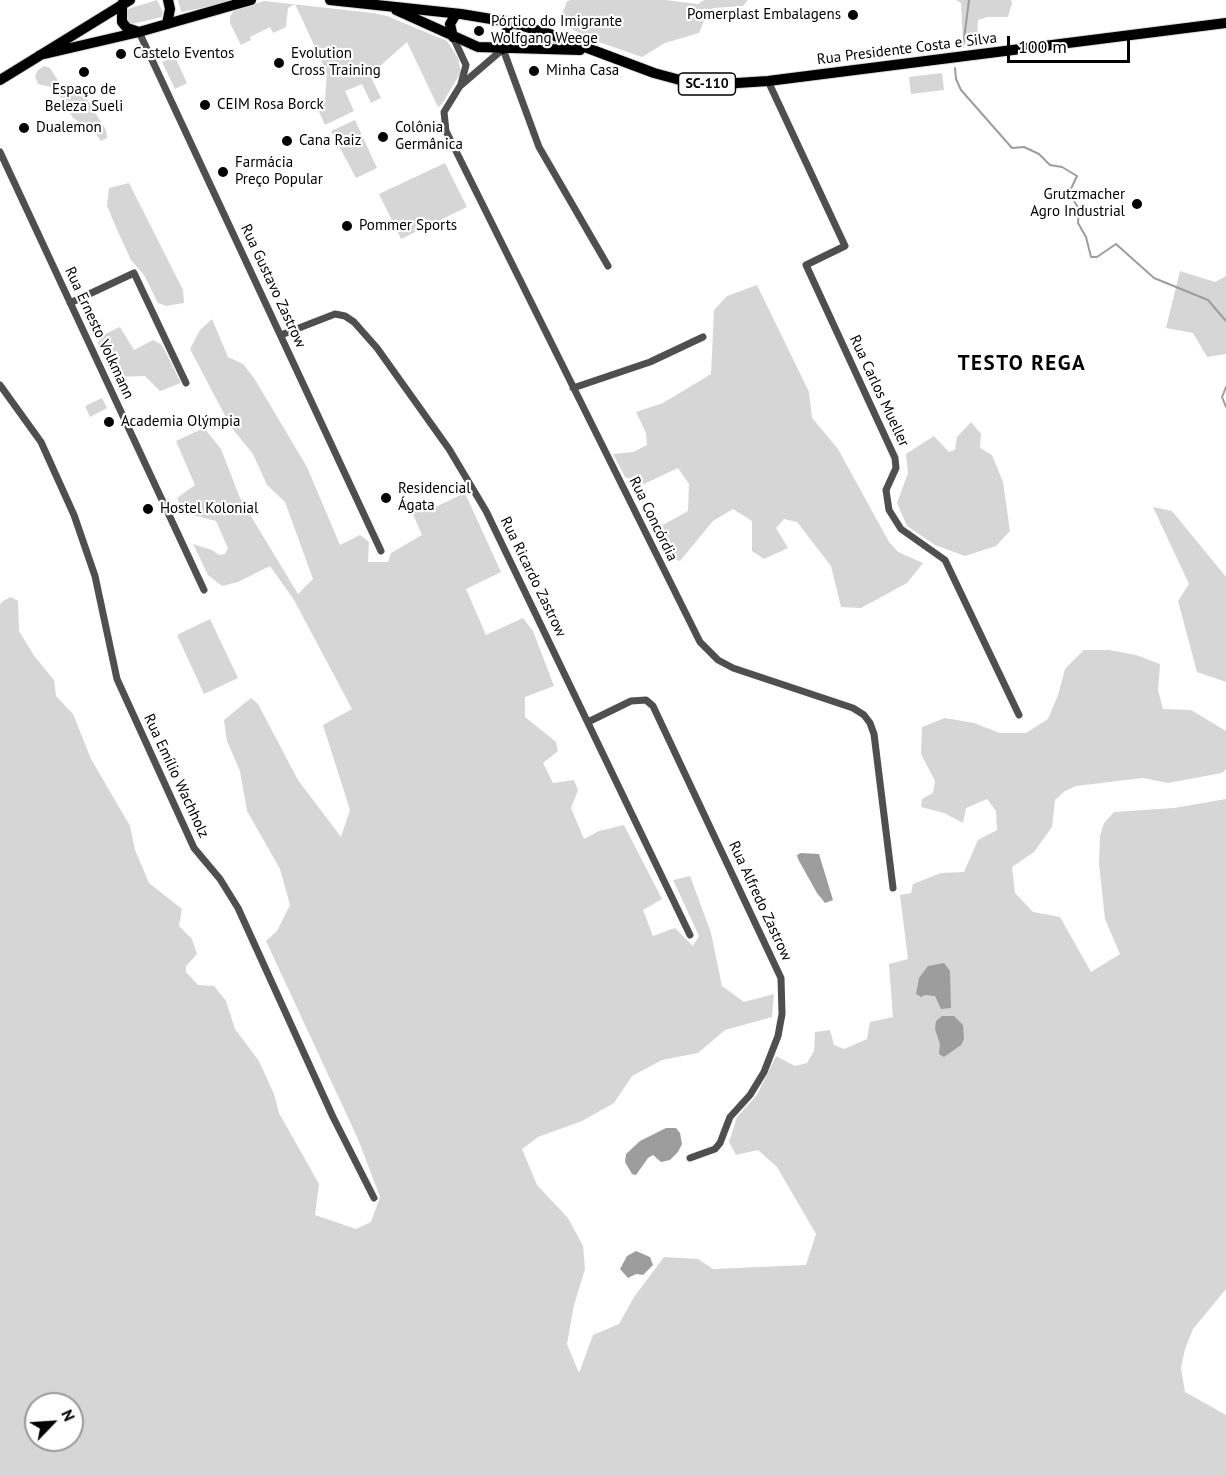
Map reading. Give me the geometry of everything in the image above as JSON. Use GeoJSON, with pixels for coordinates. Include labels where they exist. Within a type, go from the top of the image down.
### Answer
{"type":"FeatureCollection","features":[{"type":"Feature","properties":{"kind":"main road"},"geometry":{"type":"LineString","coordinates":[[168,0],[170,9],[168,24]]}},
{"type":"Feature","properties":{"kind":"main road"},"geometry":{"type":"LineString","coordinates":[[40,55],[139,32],[251,0]]}},
{"type":"Feature","properties":{"kind":"main road","name":"Rua Presidente Costa e Silva"},"geometry":{"type":"LineString","coordinates":[[330,0],[509,22],[680,80],[722,84],[768,81],[1226,23]]}},
{"type":"Feature","properties":{"kind":"main road"},"geometry":{"type":"LineString","coordinates":[[126,2],[122,22],[127,28],[139,32]]}},
{"type":"Feature","properties":{"kind":"main road"},"geometry":{"type":"LineString","coordinates":[[0,80],[126,2]]}},
{"type":"Feature","properties":{"kind":"main road","name":"Rua Presidente Costa e Silva"},"geometry":{"type":"LineString","coordinates":[[388,6],[478,47],[560,48],[595,51]]}},
{"type":"Feature","properties":{"kind":"main road"},"geometry":{"type":"LineString","coordinates":[[453,37],[450,24],[456,14]]}},
{"type":"Feature","properties":{"kind":"main road"},"geometry":{"type":"LineString","coordinates":[[503,49],[509,22]]}},
{"type":"Feature","properties":{"kind":"street","name":"Rua Gustavo Zastrow"},"geometry":{"type":"LineString","coordinates":[[139,32],[381,551]]}},
{"type":"Feature","properties":{"kind":"street","name":"Rua Concórdia"},"geometry":{"type":"LineString","coordinates":[[453,37],[466,65],[460,86],[444,112],[443,125],[693,628],[707,651],[733,668],[853,708],[864,715],[870,723],[873,734],[893,888]]}},
{"type":"Feature","properties":{"kind":"street","name":"Rua Concórdia"},"geometry":{"type":"LineString","coordinates":[[460,86],[503,49]]}},
{"type":"Feature","properties":{"kind":"street"},"geometry":{"type":"LineString","coordinates":[[503,49],[538,147],[608,266]]}},
{"type":"Feature","properties":{"kind":"street","name":"Rua Carlos Mueller"},"geometry":{"type":"LineString","coordinates":[[768,81],[845,246],[806,265],[895,458],[896,468],[886,490],[889,510],[902,529],[945,560],[1019,716]]}},
{"type":"Feature","properties":{"kind":"street","name":"Rua Ernesto Volkmann"},"geometry":{"type":"LineString","coordinates":[[0,152],[204,590]]}},
{"type":"Feature","properties":{"kind":"street"},"geometry":{"type":"LineString","coordinates":[[70,303],[134,273],[186,383]]}},
{"type":"Feature","properties":{"kind":"street","name":"Rua Ricardo Zastrow"},"geometry":{"type":"LineString","coordinates":[[281,335],[335,314],[354,322],[377,348],[474,488],[690,935]]}},
{"type":"Feature","properties":{"kind":"street"},"geometry":{"type":"LineString","coordinates":[[573,388],[650,362],[703,337]]}},
{"type":"Feature","properties":{"kind":"street","name":"Rua Emílio Wachholz"},"geometry":{"type":"LineString","coordinates":[[0,385],[41,442],[74,515],[95,576],[117,679],[184,827],[197,854],[220,879],[238,908],[333,1117],[374,1198]]}},
{"type":"Feature","properties":{"kind":"street","name":"Rua Alfredo Zastrow"},"geometry":{"type":"LineString","coordinates":[[588,722],[631,701],[646,700],[653,706],[781,978],[782,1014],[778,1036],[764,1072],[750,1095],[730,1117],[720,1143],[715,1149],[690,1158]]}},
{"type":"Feature","properties":{"kind":"shaded area"},"geometry":{"type":"Polygon","coordinates":[[[157,0],[163,12],[162,17],[132,24],[129,22],[128,9],[157,0]]]}},
{"type":"Feature","properties":{"kind":"shaded area"},"geometry":{"type":"Polygon","coordinates":[[[178,0],[237,0],[237,1],[181,12],[178,0]]]}},
{"type":"Feature","properties":{"kind":"shaded area"},"geometry":{"type":"Polygon","coordinates":[[[665,0],[698,4],[704,0],[748,0],[743,6],[713,8],[705,18],[699,33],[665,43],[642,57],[596,41],[559,23],[567,1],[665,0]]]}},
{"type":"Feature","properties":{"kind":"shaded area"},"geometry":{"type":"Polygon","coordinates":[[[956,0],[1011,0],[1012,3],[1008,17],[987,17],[978,20],[977,39],[963,43],[961,3],[956,0]]]}},
{"type":"Feature","properties":{"kind":"shaded area"},"geometry":{"type":"Polygon","coordinates":[[[264,1],[294,4],[288,8],[286,27],[273,33],[270,27],[250,37],[251,40],[241,45],[230,23],[230,16],[234,11],[264,1]]]}},
{"type":"Feature","properties":{"kind":"shaded area"},"geometry":{"type":"Polygon","coordinates":[[[295,4],[387,16],[447,41],[458,58],[461,72],[438,107],[407,42],[370,75],[381,98],[371,103],[362,84],[345,91],[354,111],[325,125],[316,105],[325,100],[327,73],[295,4]]]}},
{"type":"Feature","properties":{"kind":"shaded area"},"geometry":{"type":"Polygon","coordinates":[[[514,27],[560,41],[559,45],[512,44],[514,27]]]}},
{"type":"Feature","properties":{"kind":"shaded area"},"geometry":{"type":"Polygon","coordinates":[[[175,57],[187,83],[175,89],[162,62],[175,57]]]}},
{"type":"Feature","properties":{"kind":"shaded area"},"geometry":{"type":"Polygon","coordinates":[[[44,66],[50,68],[67,95],[80,91],[106,130],[107,138],[101,141],[94,131],[73,118],[55,88],[38,84],[35,76],[44,66]]]}},
{"type":"Feature","properties":{"kind":"shaded area"},"geometry":{"type":"Polygon","coordinates":[[[942,73],[944,90],[911,94],[909,77],[942,73]]]}},
{"type":"Feature","properties":{"kind":"shaded area"},"geometry":{"type":"Polygon","coordinates":[[[355,120],[377,168],[356,178],[331,131],[355,120]]]}},
{"type":"Feature","properties":{"kind":"shaded area"},"geometry":{"type":"Polygon","coordinates":[[[445,163],[467,207],[401,239],[379,194],[445,163]]]}},
{"type":"Feature","properties":{"kind":"shaded area"},"geometry":{"type":"Polygon","coordinates":[[[129,183],[183,290],[184,303],[166,306],[158,303],[144,275],[131,260],[118,232],[107,206],[109,188],[129,183]]]}},
{"type":"Feature","properties":{"kind":"shaded area"},"geometry":{"type":"Polygon","coordinates":[[[1180,271],[1215,282],[1226,276],[1226,354],[1207,357],[1193,333],[1166,328],[1180,271]]]}},
{"type":"Feature","properties":{"kind":"shaded area"},"geometry":{"type":"Polygon","coordinates":[[[757,285],[809,392],[812,418],[838,449],[889,542],[898,552],[923,563],[907,583],[861,608],[841,607],[831,566],[797,522],[784,519],[776,528],[788,548],[764,559],[752,551],[752,521],[733,509],[713,521],[680,561],[667,557],[656,529],[688,511],[689,484],[678,468],[644,484],[625,477],[613,454],[633,452],[647,445],[646,433],[636,412],[663,403],[711,374],[714,310],[727,296],[757,285]]]}},
{"type":"Feature","properties":{"kind":"shaded area"},"geometry":{"type":"Polygon","coordinates":[[[212,319],[228,357],[243,364],[254,378],[307,467],[340,545],[360,535],[369,542],[368,562],[388,562],[391,553],[422,535],[410,507],[420,505],[427,511],[465,493],[501,572],[466,589],[486,635],[523,618],[533,631],[554,686],[525,697],[525,717],[556,742],[558,751],[543,763],[553,783],[574,780],[578,790],[571,808],[584,839],[599,831],[624,825],[662,899],[643,910],[653,936],[675,928],[693,946],[699,936],[673,880],[690,876],[711,933],[722,986],[744,1002],[774,994],[772,1017],[725,1030],[698,1053],[662,1060],[632,1076],[614,1103],[582,1121],[538,1137],[522,1149],[537,1185],[568,1218],[583,1246],[585,1269],[574,1305],[567,1344],[579,1373],[593,1335],[619,1324],[634,1297],[664,1257],[698,1259],[713,1269],[806,1265],[816,1234],[777,1167],[758,1150],[736,1155],[729,1142],[737,1117],[757,1095],[776,1056],[795,1066],[807,1063],[814,1051],[815,1032],[830,1030],[834,1045],[844,1049],[867,1039],[870,1022],[893,1017],[889,964],[908,959],[900,895],[911,893],[913,884],[941,873],[964,872],[978,840],[997,830],[996,811],[987,799],[966,808],[963,823],[944,813],[921,807],[922,799],[933,793],[935,781],[921,754],[922,727],[945,718],[974,723],[1000,733],[1026,733],[1048,719],[1065,669],[1084,650],[1109,650],[1136,655],[1160,664],[1158,690],[1163,709],[1191,710],[1226,731],[1226,769],[1222,773],[1168,783],[1143,778],[1076,786],[1065,791],[1055,800],[1052,827],[1034,852],[1012,867],[1015,893],[1033,912],[1060,917],[1091,972],[1120,954],[1105,919],[1099,864],[1100,836],[1104,823],[1114,812],[1174,808],[1226,799],[1226,1289],[1193,1329],[1181,1368],[1185,1392],[1226,1415],[1226,1476],[0,1476],[0,604],[3,601],[11,597],[18,601],[19,631],[35,657],[54,680],[56,696],[73,714],[91,759],[130,826],[135,850],[149,883],[182,909],[179,926],[192,939],[197,954],[186,966],[186,972],[198,985],[214,986],[226,1001],[235,1029],[259,1061],[274,1094],[279,1113],[319,1184],[315,1215],[356,1229],[371,1222],[380,1197],[358,1139],[266,941],[277,931],[290,905],[280,869],[247,811],[240,771],[227,741],[224,720],[251,698],[258,704],[298,780],[341,837],[350,810],[323,725],[352,709],[294,600],[270,566],[238,582],[222,586],[208,575],[193,544],[212,550],[219,555],[225,554],[228,548],[216,521],[185,513],[177,498],[195,485],[176,441],[204,428],[221,449],[240,498],[298,594],[313,579],[285,502],[267,485],[253,454],[231,427],[190,349],[200,330],[212,319]]]}},
{"type":"Feature","properties":{"kind":"shaded area"},"geometry":{"type":"Polygon","coordinates":[[[120,327],[134,350],[153,340],[162,345],[181,383],[160,391],[145,376],[115,377],[109,371],[98,343],[103,335],[120,327]]]}},
{"type":"Feature","properties":{"kind":"shaded area"},"geometry":{"type":"Polygon","coordinates":[[[102,398],[107,408],[90,417],[85,406],[102,398]]]}},
{"type":"Feature","properties":{"kind":"shaded area"},"geometry":{"type":"Polygon","coordinates":[[[971,422],[981,434],[980,448],[992,455],[1003,482],[1010,531],[996,546],[965,556],[935,545],[907,526],[897,503],[908,473],[906,454],[934,436],[949,452],[955,450],[957,437],[971,422]]]}},
{"type":"Feature","properties":{"kind":"shaded area"},"geometry":{"type":"Polygon","coordinates":[[[1153,507],[1172,511],[1226,577],[1226,682],[1197,672],[1178,601],[1189,584],[1153,507]]]}},
{"type":"Feature","properties":{"kind":"shaded area"},"geometry":{"type":"Polygon","coordinates":[[[210,619],[238,678],[204,694],[177,635],[210,619]]]}},
{"type":"Feature","properties":{"kind":"shaded area"},"geometry":{"type":"Polygon","coordinates":[[[801,853],[819,854],[833,900],[825,903],[817,893],[798,859],[797,855],[801,853]]]}},
{"type":"Feature","properties":{"kind":"shaded area"},"geometry":{"type":"Polygon","coordinates":[[[944,963],[950,971],[951,1008],[941,1009],[935,996],[921,997],[916,994],[919,978],[928,966],[944,963]]]}},
{"type":"Feature","properties":{"kind":"shaded area"},"geometry":{"type":"Polygon","coordinates":[[[942,1016],[954,1016],[963,1025],[964,1039],[961,1045],[944,1057],[939,1054],[940,1044],[935,1029],[936,1021],[942,1016]]]}},
{"type":"Feature","properties":{"kind":"shaded area"},"geometry":{"type":"Polygon","coordinates":[[[666,1128],[676,1128],[680,1133],[682,1144],[678,1152],[670,1160],[661,1162],[653,1155],[648,1158],[636,1175],[632,1174],[625,1162],[626,1154],[640,1141],[666,1128]]]}},
{"type":"Feature","properties":{"kind":"shaded area"},"geometry":{"type":"Polygon","coordinates":[[[636,1251],[650,1257],[653,1265],[643,1275],[636,1274],[628,1278],[620,1269],[627,1256],[636,1251]]]}},
{"type":"Feature","properties":{"kind":"waterway"},"geometry":{"type":"LineString","coordinates":[[963,47],[969,0]]}},
{"type":"Feature","properties":{"kind":"waterway"},"geometry":{"type":"LineString","coordinates":[[955,68],[956,79],[961,90],[1012,148],[1024,147],[1039,154],[1050,165],[1062,167],[1077,176],[1069,193],[1079,209],[1078,223],[1086,237],[1091,257],[1097,257],[1116,244],[1154,278],[1208,300],[1226,321]]}},
{"type":"Feature","properties":{"kind":"waterway"},"geometry":{"type":"LineString","coordinates":[[1226,387],[1222,397],[1226,407]]}},
{"type":"Feature","properties":{"kind":"place","name":"Pomerplast Embalagens"},"geometry":{"type":"Point","coordinates":[853,15]}},
{"type":"Feature","properties":{"kind":"place","name":"Pórtico do Imigrante Wolfgang Weege"},"geometry":{"type":"Point","coordinates":[479,31]}},
{"type":"Feature","properties":{"kind":"place","name":"Castelo Eventos"},"geometry":{"type":"Point","coordinates":[121,54]}},
{"type":"Feature","properties":{"kind":"place","name":"Evolution Cross Training"},"geometry":{"type":"Point","coordinates":[279,63]}},
{"type":"Feature","properties":{"kind":"place","name":"Minha Casa"},"geometry":{"type":"Point","coordinates":[534,71]}},
{"type":"Feature","properties":{"kind":"place","name":"Espaço de Beleza Sueli"},"geometry":{"type":"Point","coordinates":[84,72]}},
{"type":"Feature","properties":{"kind":"place","name":"CEIM Rosa Borck"},"geometry":{"type":"Point","coordinates":[205,105]}},
{"type":"Feature","properties":{"kind":"place","name":"Dualemon"},"geometry":{"type":"Point","coordinates":[24,128]}},
{"type":"Feature","properties":{"kind":"place","name":"Colônia Germânica"},"geometry":{"type":"Point","coordinates":[383,137]}},
{"type":"Feature","properties":{"kind":"place","name":"Cana Raiz"},"geometry":{"type":"Point","coordinates":[287,141]}},
{"type":"Feature","properties":{"kind":"place","name":"Farmácia Preço Popular"},"geometry":{"type":"Point","coordinates":[223,172]}},
{"type":"Feature","properties":{"kind":"place","name":"Grutzmacher Agro Industrial"},"geometry":{"type":"Point","coordinates":[1137,204]}},
{"type":"Feature","properties":{"kind":"place","name":"Pommer Sports"},"geometry":{"type":"Point","coordinates":[347,226]}},
{"type":"Feature","properties":{"kind":"place","name":"Academia Olýmpia"},"geometry":{"type":"Point","coordinates":[109,422]}},
{"type":"Feature","properties":{"kind":"place","name":"Residencial Ágata"},"geometry":{"type":"Point","coordinates":[386,498]}},
{"type":"Feature","properties":{"kind":"place","name":"Hostel Kolonial"},"geometry":{"type":"Point","coordinates":[148,509]}},
{"type":"Feature","properties":{"kind":"district","name":"TESTO REGA"},"geometry":{"type":"Point","coordinates":[1022,364]}}]}
